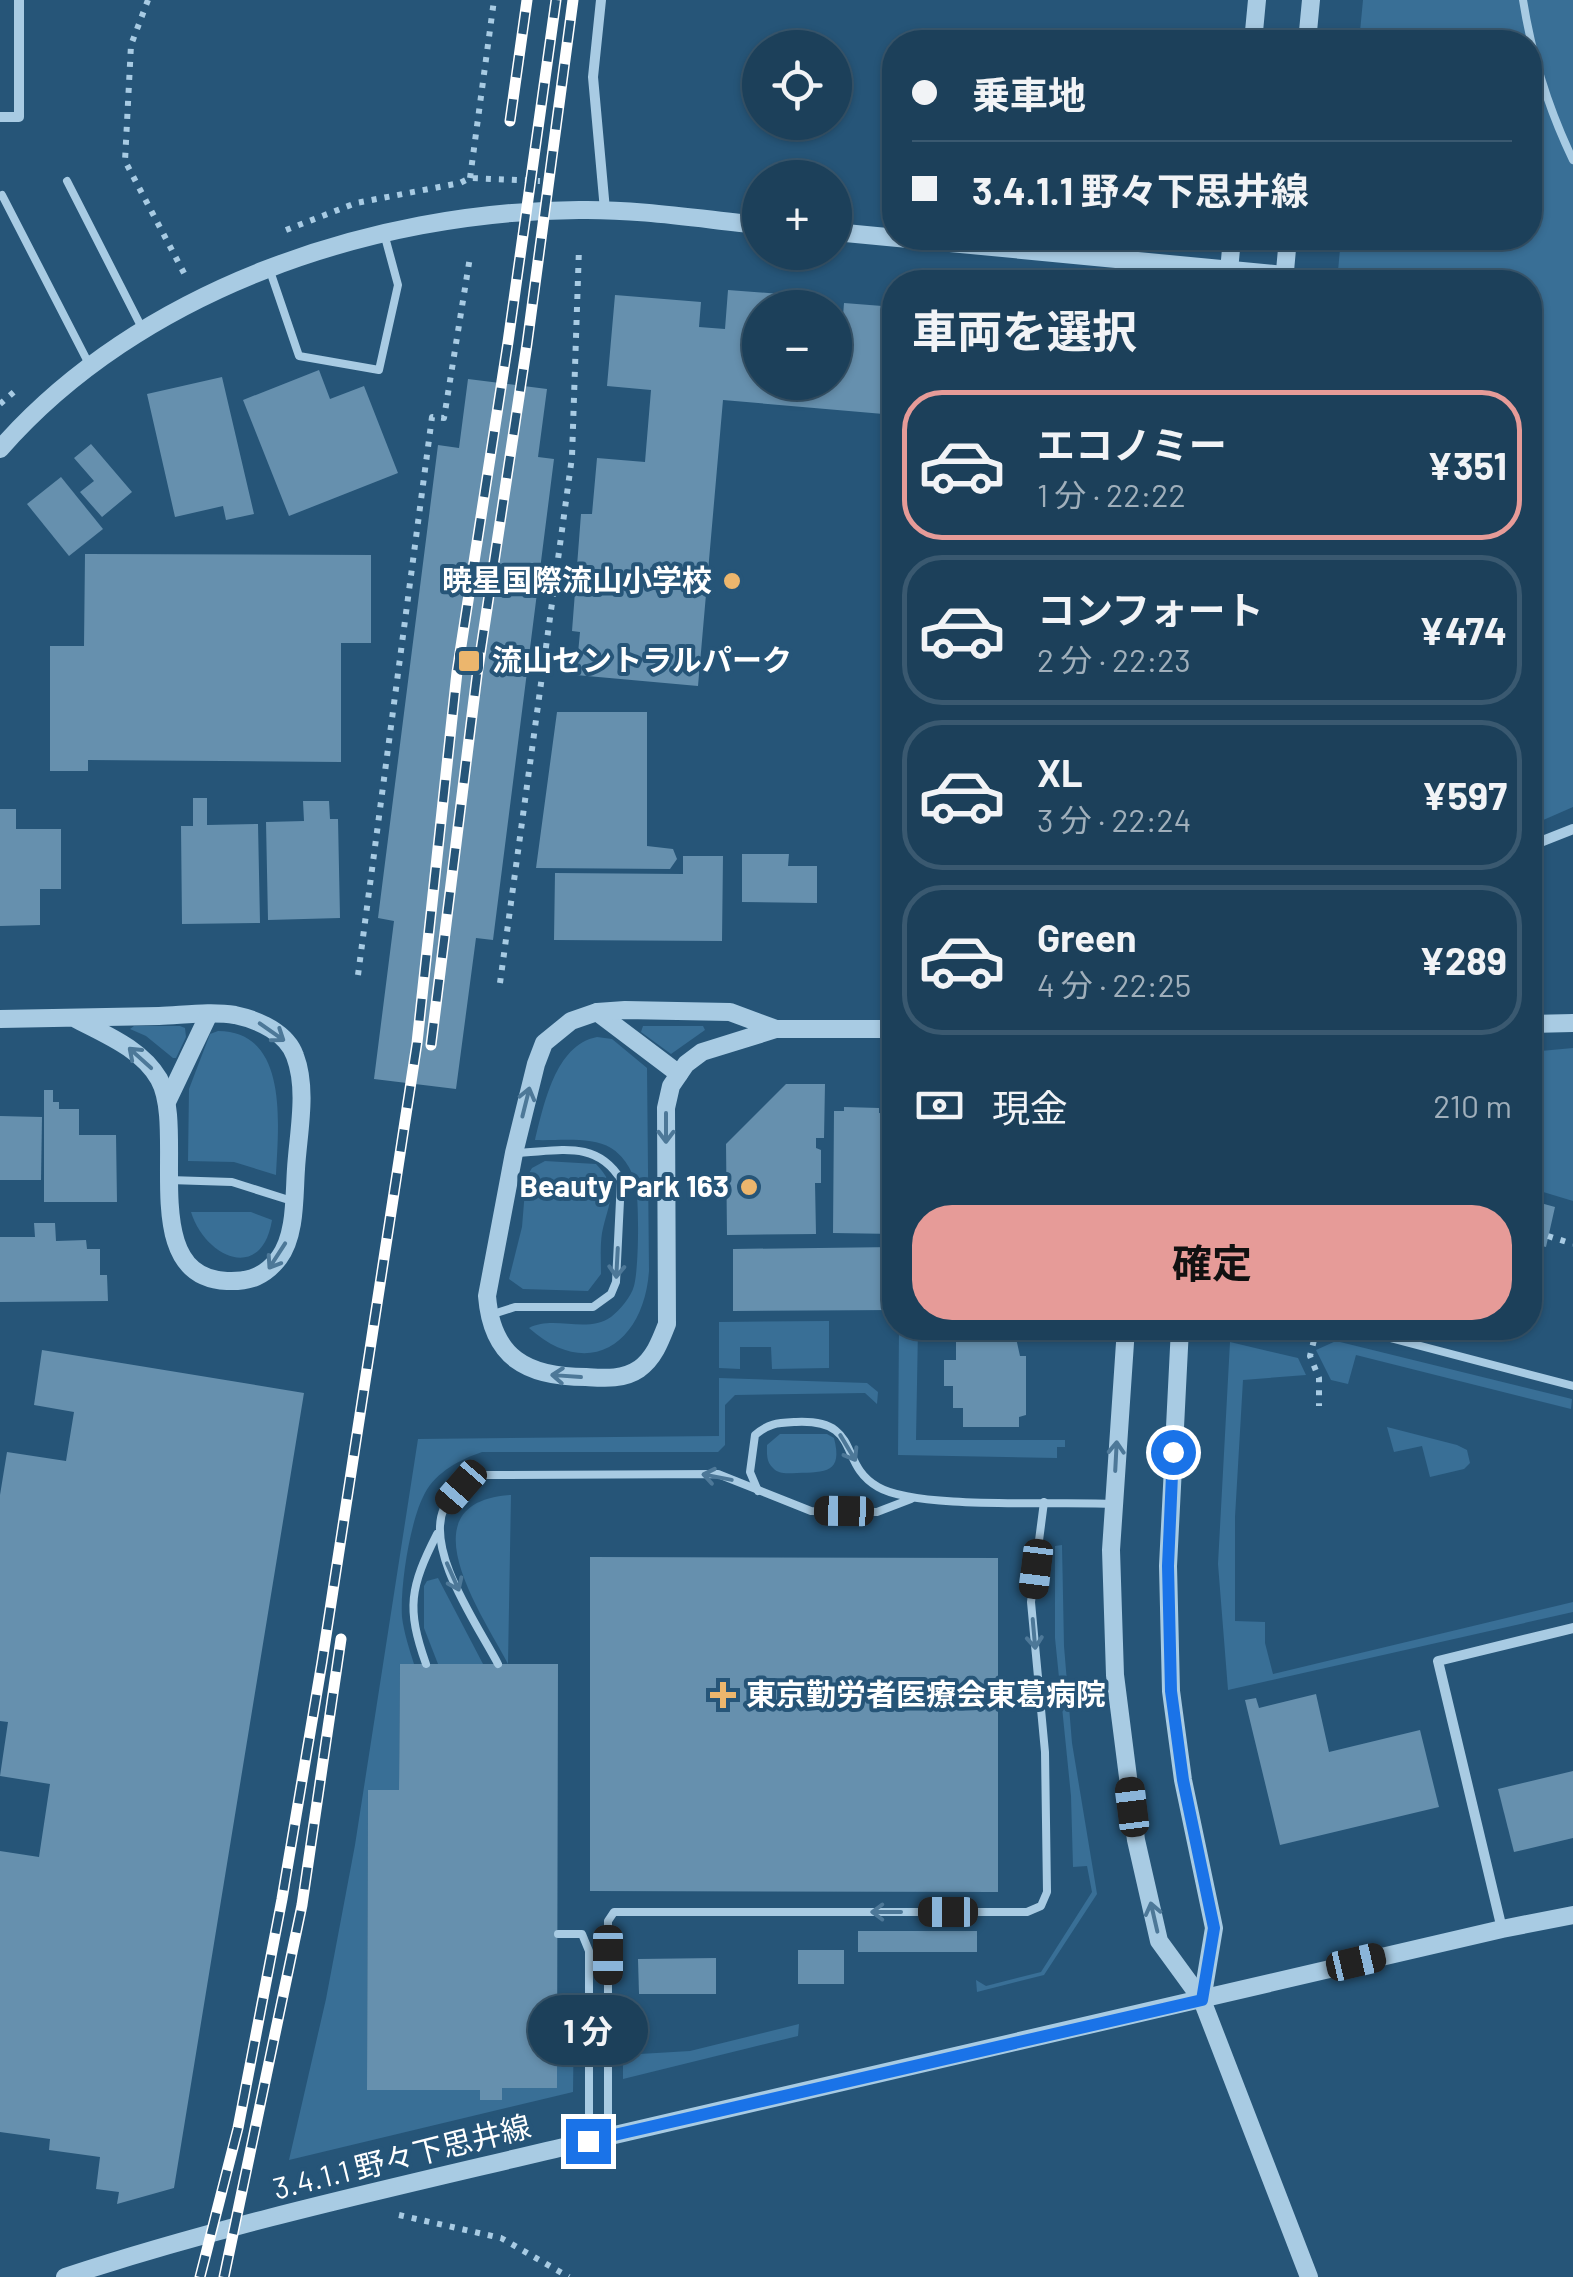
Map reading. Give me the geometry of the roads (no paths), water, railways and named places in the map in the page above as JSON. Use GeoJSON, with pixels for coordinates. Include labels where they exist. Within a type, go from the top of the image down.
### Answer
{"type":"FeatureCollection","features":[{"type":"Feature","properties":{"kind":"street"},"geometry":{"type":"LineString","coordinates":[[0,118],[19,117],[19,0]]}},
{"type":"Feature","properties":{"kind":"street"},"geometry":{"type":"LineString","coordinates":[[601,0],[593,77],[606,210]]}},
{"type":"Feature","properties":{"kind":"street"},"geometry":{"type":"LineString","coordinates":[[1253,30],[1257,0]]}},
{"type":"Feature","properties":{"kind":"street"},"geometry":{"type":"LineString","coordinates":[[1308,30],[1311,0]]}},
{"type":"Feature","properties":{"kind":"street"},"geometry":{"type":"LineString","coordinates":[[0,449],[22,424],[90,366],[143,330],[269,268],[383,232],[452,220],[606,210],[742,223]]}},
{"type":"Feature","properties":{"kind":"street"},"geometry":{"type":"LineString","coordinates":[[852,234],[882,237]]}},
{"type":"Feature","properties":{"kind":"street"},"geometry":{"type":"LineString","coordinates":[[996,250],[1174,270]]}},
{"type":"Feature","properties":{"kind":"street"},"geometry":{"type":"LineString","coordinates":[[1542,839],[1573,829]]}},
{"type":"Feature","properties":{"kind":"street"},"geometry":{"type":"LineString","coordinates":[[597,1012],[680,1074]]}},
{"type":"Feature","properties":{"kind":"street"},"geometry":{"type":"LineString","coordinates":[[776,1029],[730,1012],[597,1012],[571,1021],[544,1043],[514,1153],[487,1296],[496,1339],[512,1358],[536,1372],[560,1377],[617,1378],[637,1371],[656,1352],[667,1324],[666,1108],[671,1086],[686,1064],[702,1052],[776,1029],[882,1029]]}},
{"type":"Feature","properties":{"kind":"street"},"geometry":{"type":"LineString","coordinates":[[0,1019],[208,1014],[234,1015],[272,1029],[294,1052],[300,1076],[291,1228],[282,1254],[264,1274],[245,1282],[204,1276],[185,1261],[175,1245],[168,1100],[208,1014]]}},
{"type":"Feature","properties":{"kind":"street"},"geometry":{"type":"LineString","coordinates":[[74,1018],[148,1063],[168,1100]]}},
{"type":"Feature","properties":{"kind":"street"},"geometry":{"type":"LineString","coordinates":[[1542,1023],[1573,1022]]}},
{"type":"Feature","properties":{"kind":"street"},"geometry":{"type":"LineString","coordinates":[[1125,1340],[1110,1550],[1114,1675],[1136,1840],[1160,1940],[1202,2000],[1308,2277]]}},
{"type":"Feature","properties":{"kind":"street"},"geometry":{"type":"LineString","coordinates":[[1179,1340],[1168,1566],[1171,1691],[1183,1780],[1214,1928],[1202,2000]]}},
{"type":"Feature","properties":{"kind":"street"},"geometry":{"type":"LineString","coordinates":[[1502,1928],[1438,1661],[1573,1628]]}},
{"type":"Feature","properties":{"kind":"street","name":"3.4.1.1 野々下思井線"},"geometry":{"type":"LineString","coordinates":[[65,2277],[139,2252],[608,2136],[1502,1928],[1573,1915]]}},
{"type":"Feature","properties":{"kind":"lane"},"geometry":{"type":"LineString","coordinates":[[1523,0],[1528,30]]}},
{"type":"Feature","properties":{"kind":"lane"},"geometry":{"type":"LineString","coordinates":[[1542,83],[1573,160]]}},
{"type":"Feature","properties":{"kind":"lane"},"geometry":{"type":"LineString","coordinates":[[67,182],[143,330]]}},
{"type":"Feature","properties":{"kind":"lane"},"geometry":{"type":"LineString","coordinates":[[2,195],[90,366]]}},
{"type":"Feature","properties":{"kind":"lane"},"geometry":{"type":"LineString","coordinates":[[269,268],[299,356],[379,370],[398,286],[383,232]]}},
{"type":"Feature","properties":{"kind":"lane"},"geometry":{"type":"LineString","coordinates":[[488,1315],[514,1307],[593,1307],[611,1294],[616,1282],[621,1180],[613,1167],[590,1151],[514,1153]]}},
{"type":"Feature","properties":{"kind":"lane"},"geometry":{"type":"LineString","coordinates":[[169,1180],[232,1182],[294,1202]]}},
{"type":"Feature","properties":{"kind":"lane"},"geometry":{"type":"LineString","coordinates":[[1398,1340],[1573,1386]]}},
{"type":"Feature","properties":{"kind":"lane"},"geometry":{"type":"LineString","coordinates":[[758,1490],[750,1472],[755,1436],[769,1423],[820,1421],[842,1436],[862,1474],[878,1488],[911,1499],[1113,1504]]}},
{"type":"Feature","properties":{"kind":"lane"},"geometry":{"type":"LineString","coordinates":[[426,1664],[412,1618],[421,1565],[437,1534],[445,1506],[461,1487],[486,1475],[718,1474],[810,1510],[877,1512],[911,1499]]}},
{"type":"Feature","properties":{"kind":"lane"},"geometry":{"type":"LineString","coordinates":[[608,2136],[608,1921],[614,1912],[1027,1912],[1040,1906],[1047,1892],[1045,1752],[1032,1602],[1044,1502]]}},
{"type":"Feature","properties":{"kind":"lane"},"geometry":{"type":"LineString","coordinates":[[437,1534],[450,1574],[498,1664]]}},
{"type":"Feature","properties":{"kind":"lane"},"geometry":{"type":"LineString","coordinates":[[558,1934],[582,1934],[589,1950],[588,2141]]}},
{"type":"Feature","properties":{"kind":"railway"},"geometry":{"type":"LineString","coordinates":[[510,121],[527,0]]}},
{"type":"Feature","properties":{"kind":"railway"},"geometry":{"type":"LineString","coordinates":[[200,2277],[238,2128],[322,1662],[417,1043],[457,672],[556,0]]}},
{"type":"Feature","properties":{"kind":"railway"},"geometry":{"type":"LineString","coordinates":[[431,1045],[477,675],[573,0]]}},
{"type":"Feature","properties":{"kind":"railway"},"geometry":{"type":"LineString","coordinates":[[224,2277],[302,1905],[341,1639]]}},
{"type":"Feature","properties":{"kind":"place","name":"暁星国際流山小学校"},"geometry":{"type":"Point","coordinates":[732,581]}},
{"type":"Feature","properties":{"kind":"place","name":"流山セントラルパーク"},"geometry":{"type":"Point","coordinates":[469,661]}},
{"type":"Feature","properties":{"kind":"place","name":"Beauty Park 163"},"geometry":{"type":"Point","coordinates":[749,1187]}},
{"type":"Feature","properties":{"kind":"place","name":"東京勤労者医療会東葛病院"},"geometry":{"type":"Point","coordinates":[723,1695]}}]}
